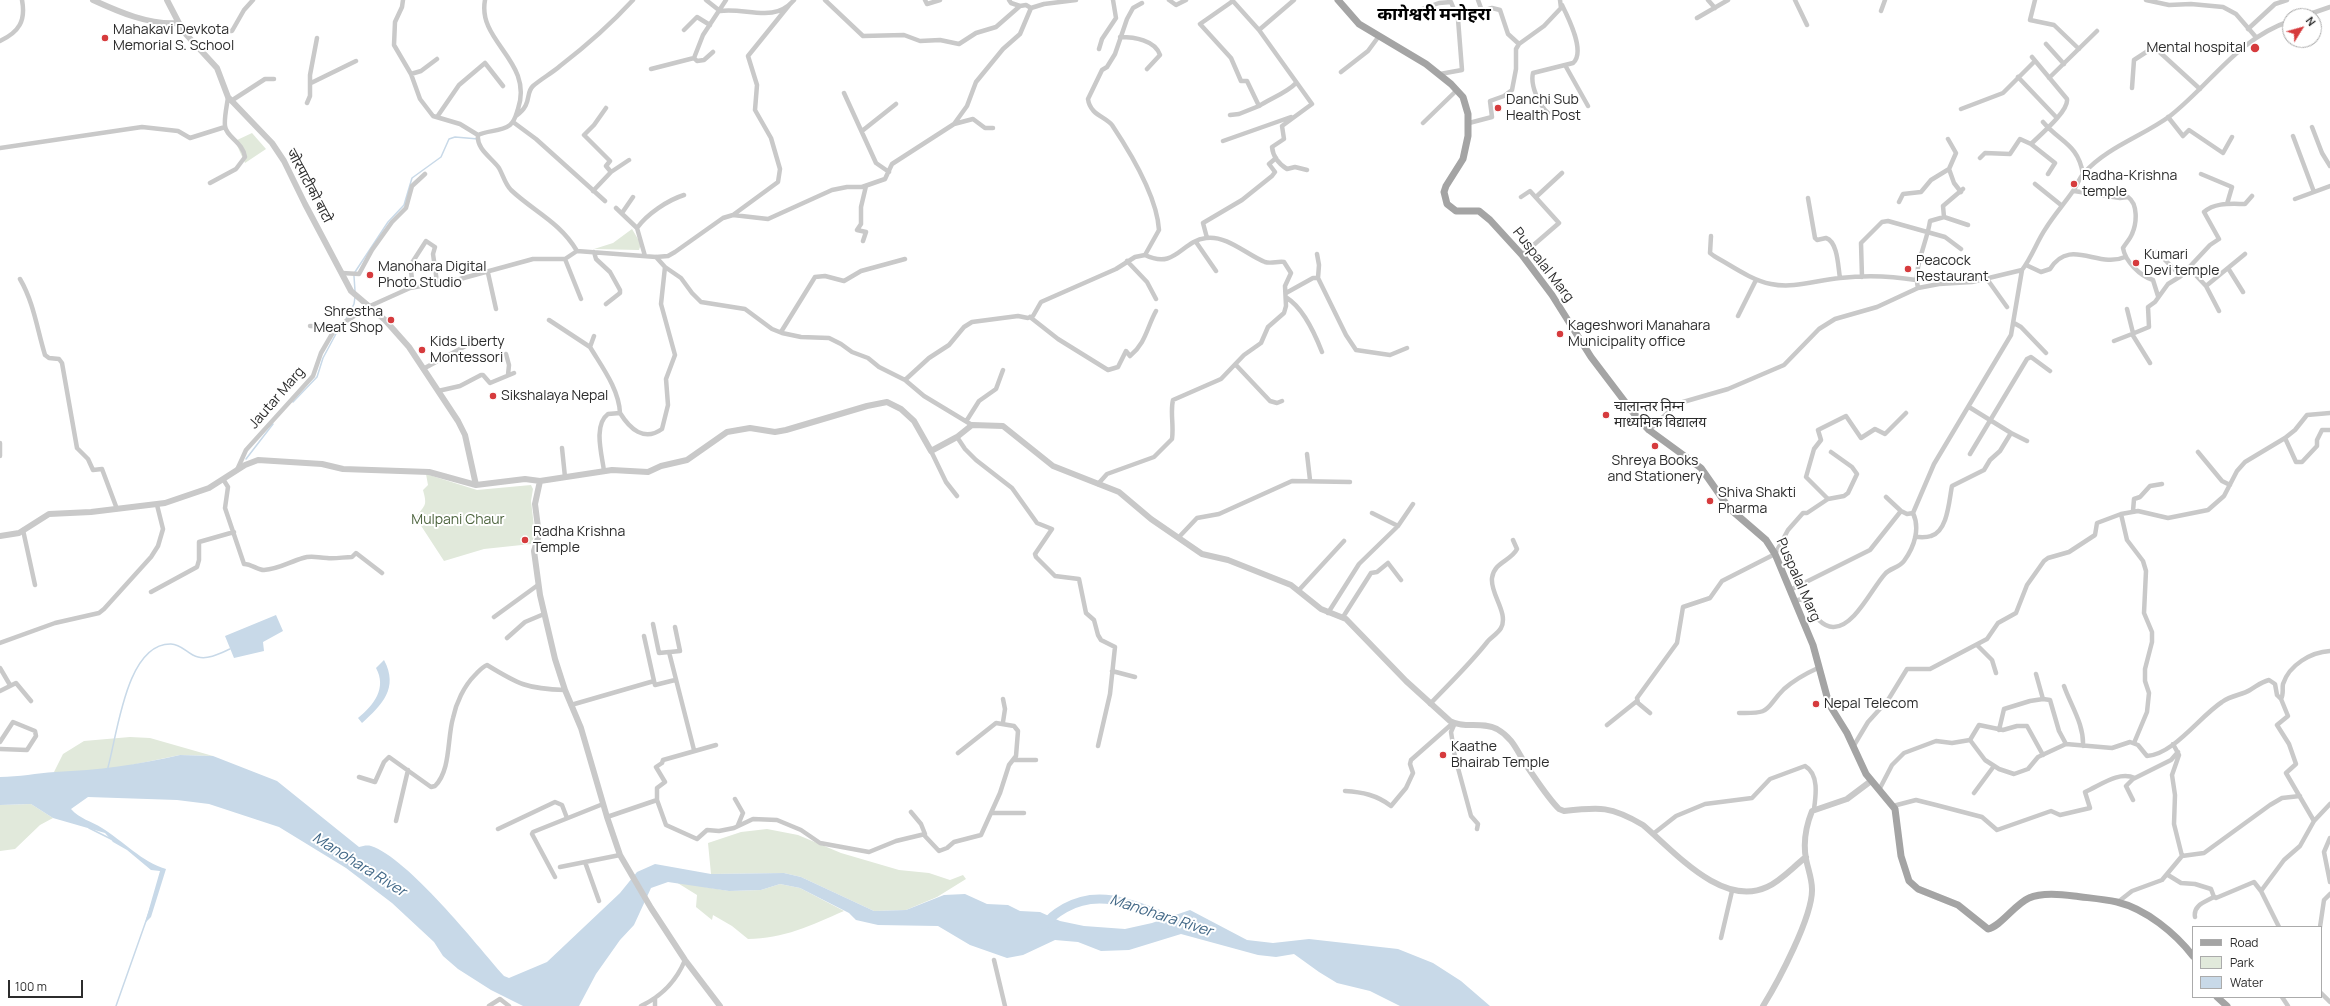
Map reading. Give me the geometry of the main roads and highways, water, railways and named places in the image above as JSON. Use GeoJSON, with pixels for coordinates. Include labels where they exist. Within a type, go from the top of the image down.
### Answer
{"type":"FeatureCollection","features":[{"type":"Feature","properties":{"kind":"main road","name":"Puspalal Marg"},"geometry":{"type":"LineString","coordinates":[[1338,0],[1351,17],[1440,74],[1457,90],[1467,106],[1469,123],[1463,159],[1444,192],[1447,204],[1456,211],[1479,211],[1522,255],[1552,295],[1612,387],[1649,430],[1701,468],[1729,508],[1762,535],[1775,554],[1813,645],[1829,704],[1871,781],[1893,806],[1898,817],[1901,856],[1909,881],[1918,889],[1958,905],[1985,927],[1993,928],[2021,902],[2043,894],[2062,894],[2118,902],[2136,910],[2164,928],[2184,945],[2192,955]]}},
{"type":"Feature","properties":{"kind":"main road"},"geometry":{"type":"LineString","coordinates":[[2218,998],[2227,1006]]}},
{"type":"Feature","properties":{"kind":"water"},"geometry":{"type":"Polygon","coordinates":[[[276,615],[283,631],[263,642],[264,651],[234,658],[225,636],[276,615]]]}},
{"type":"Feature","properties":{"kind":"water"},"geometry":{"type":"Polygon","coordinates":[[[384,660],[390,679],[389,687],[382,703],[362,723],[358,718],[369,708],[377,696],[380,682],[376,668],[384,660]]]}},
{"type":"Feature","properties":{"kind":"water"},"geometry":{"type":"Polygon","coordinates":[[[180,755],[213,756],[277,781],[359,847],[371,846],[386,854],[422,884],[504,976],[509,978],[547,962],[620,893],[637,872],[655,864],[711,874],[784,873],[801,877],[874,911],[906,910],[944,895],[965,894],[987,904],[1008,905],[1020,911],[1040,912],[1060,921],[1084,926],[1125,929],[1152,923],[1190,910],[1247,940],[1273,943],[1309,939],[1398,949],[1433,963],[1461,981],[1490,1006],[1400,1006],[1370,991],[1337,983],[1294,954],[1276,957],[1258,955],[1181,934],[1129,950],[1101,951],[1078,942],[1055,940],[1023,955],[1007,958],[970,945],[938,926],[878,925],[856,920],[849,913],[800,888],[780,884],[761,890],[729,891],[668,882],[651,888],[634,925],[620,940],[596,974],[579,1006],[523,1006],[491,990],[458,969],[443,956],[434,942],[392,903],[346,868],[279,827],[209,804],[177,800],[88,797],[71,809],[82,818],[110,833],[141,856],[157,866],[166,869],[151,917],[145,923],[160,871],[151,870],[127,850],[113,842],[105,833],[53,818],[31,804],[0,805],[0,777],[87,770],[149,762],[180,755]]]}},
{"type":"Feature","properties":{"kind":"waterway"},"geometry":{"type":"LineString","coordinates":[[355,272],[388,222],[404,205],[412,178],[441,157],[449,139],[455,137],[478,139]]}},
{"type":"Feature","properties":{"kind":"waterway"},"geometry":{"type":"LineString","coordinates":[[354,276],[355,291]]}},
{"type":"Feature","properties":{"kind":"waterway"},"geometry":{"type":"LineString","coordinates":[[346,319],[354,304],[355,297]]}},
{"type":"Feature","properties":{"kind":"waterway"},"geometry":{"type":"LineString","coordinates":[[293,402],[317,377],[323,358],[338,330]]}},
{"type":"Feature","properties":{"kind":"waterway"},"geometry":{"type":"LineString","coordinates":[[246,459],[273,424]]}},
{"type":"Feature","properties":{"kind":"waterway"},"geometry":{"type":"LineString","coordinates":[[107,771],[126,695],[133,675],[143,659],[155,648],[171,644],[175,644],[194,656],[202,658],[214,656],[230,649]]}},
{"type":"Feature","properties":{"kind":"waterway"},"geometry":{"type":"LineString","coordinates":[[89,828],[111,839]]}},
{"type":"Feature","properties":{"kind":"waterway","name":"Manohara River"},"geometry":{"type":"LineString","coordinates":[[1045,925],[1051,918],[1065,908],[1079,902],[1094,899],[1108,899],[1137,906],[1179,922]]}},
{"type":"Feature","properties":{"kind":"waterway"},"geometry":{"type":"LineString","coordinates":[[116,1006],[152,904]]}},
{"type":"Feature","properties":{"kind":"place","name":"Mahakavi Devkota Memorial S. School"},"geometry":{"type":"Point","coordinates":[105,38]}},
{"type":"Feature","properties":{"kind":"place","name":"Mental hospital"},"geometry":{"type":"Point","coordinates":[2255,48]}},
{"type":"Feature","properties":{"kind":"place","name":"Danchi Sub Health Post"},"geometry":{"type":"Point","coordinates":[1498,108]}},
{"type":"Feature","properties":{"kind":"place","name":"Radha-Krishna temple"},"geometry":{"type":"Point","coordinates":[2074,184]}},
{"type":"Feature","properties":{"kind":"place","name":"Kumari Devi temple"},"geometry":{"type":"Point","coordinates":[2136,263]}},
{"type":"Feature","properties":{"kind":"place","name":"Peacock Restaurant"},"geometry":{"type":"Point","coordinates":[1908,269]}},
{"type":"Feature","properties":{"kind":"place","name":"Manohara Digital Photo Studio"},"geometry":{"type":"Point","coordinates":[370,275]}},
{"type":"Feature","properties":{"kind":"place","name":"Shrestha Meat Shop"},"geometry":{"type":"Point","coordinates":[391,320]}},
{"type":"Feature","properties":{"kind":"place","name":"Kageshwori Manahara Municipality office"},"geometry":{"type":"Point","coordinates":[1560,334]}},
{"type":"Feature","properties":{"kind":"place","name":"Kids Liberty Montessori"},"geometry":{"type":"Point","coordinates":[422,350]}},
{"type":"Feature","properties":{"kind":"place","name":"Sikshalaya Nepal"},"geometry":{"type":"Point","coordinates":[493,396]}},
{"type":"Feature","properties":{"kind":"place","name":"चालान्तर निम्न माध्यमिक विद्यालय"},"geometry":{"type":"Point","coordinates":[1606,415]}},
{"type":"Feature","properties":{"kind":"place","name":"Shreya Books and Stationery"},"geometry":{"type":"Point","coordinates":[1655,446]}},
{"type":"Feature","properties":{"kind":"place","name":"Shiva Shakti Pharma"},"geometry":{"type":"Point","coordinates":[1710,501]}},
{"type":"Feature","properties":{"kind":"place","name":"Radha Krishna Temple"},"geometry":{"type":"Point","coordinates":[525,540]}},
{"type":"Feature","properties":{"kind":"place","name":"Nepal Telecom"},"geometry":{"type":"Point","coordinates":[1816,704]}},
{"type":"Feature","properties":{"kind":"place","name":"Kaathe Bhairab Temple"},"geometry":{"type":"Point","coordinates":[1443,755]}},
{"type":"Feature","properties":{"kind":"district","name":"कागेश्वरी मनोहरा"},"geometry":{"type":"Point","coordinates":[1434,15]}},
{"type":"Feature","properties":{"kind":"park label","name":"Mulpani Chaur"},"geometry":{"type":"Point","coordinates":[458,520]}}]}
